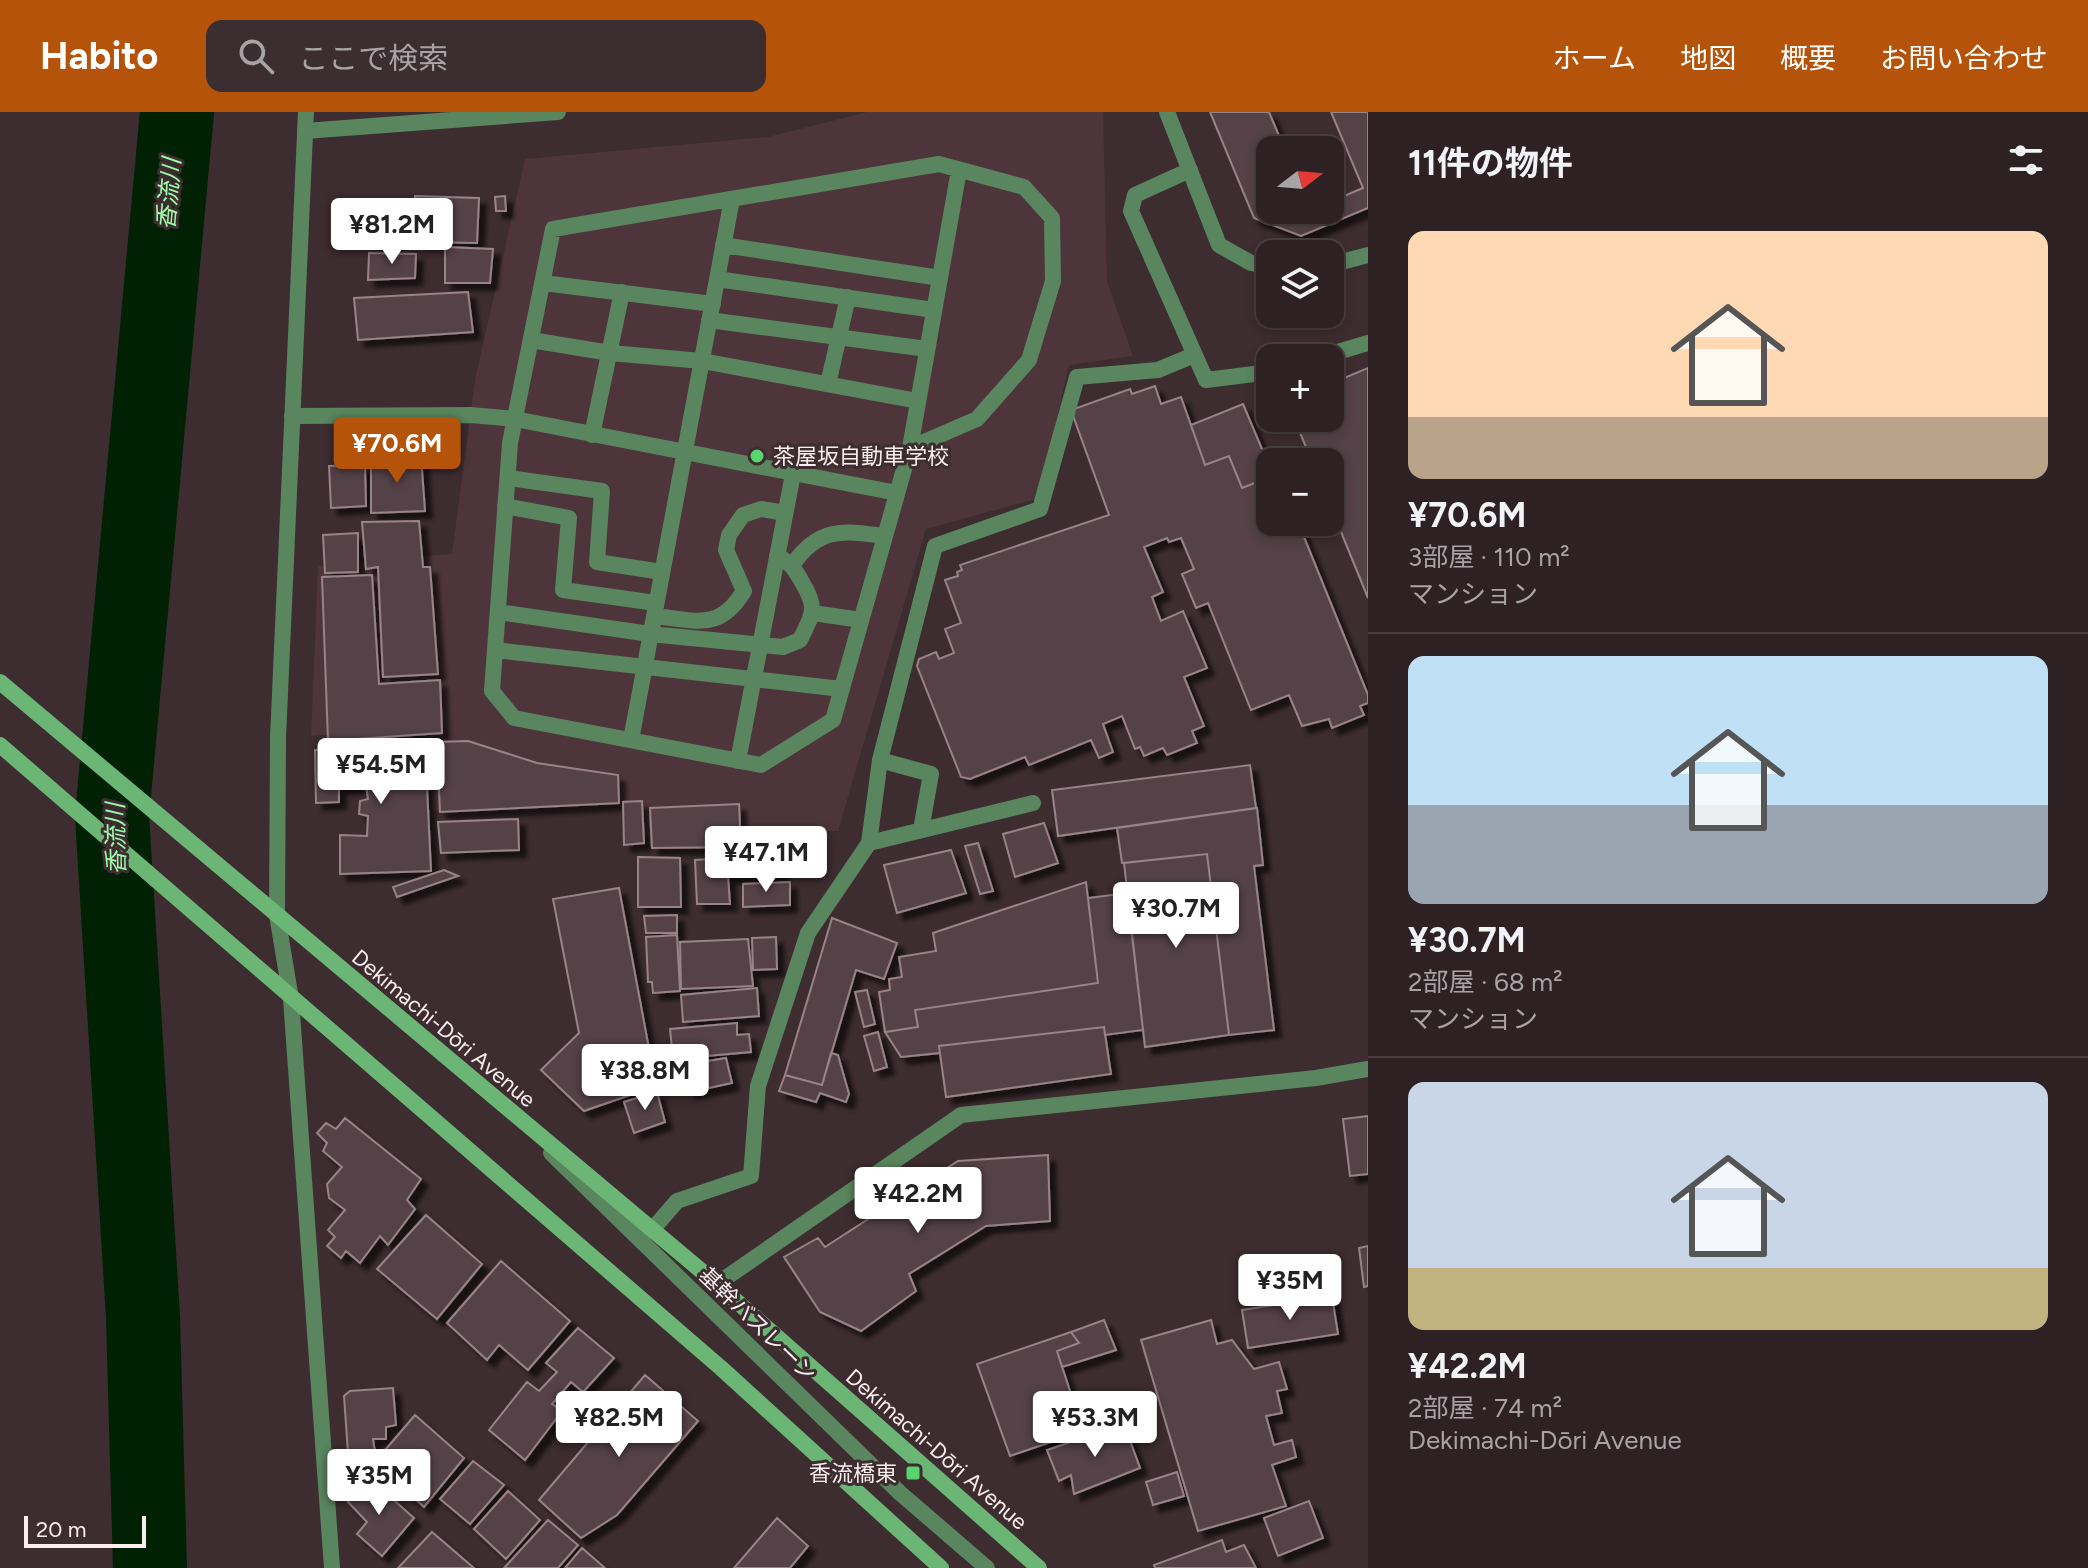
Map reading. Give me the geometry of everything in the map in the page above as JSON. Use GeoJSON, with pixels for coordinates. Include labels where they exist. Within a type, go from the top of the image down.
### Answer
{"type":"FeatureCollection","features":[{"type":"Feature","properties":{"kind":"main road","name":"Dekimachi-Dōri Avenue"},"geometry":{"type":"LineString","coordinates":[[0,682],[717,1284],[1039,1568]]}},
{"type":"Feature","properties":{"kind":"main road"},"geometry":{"type":"LineString","coordinates":[[0,745],[721,1368],[941,1568]]}},
{"type":"Feature","properties":{"kind":"street"},"geometry":{"type":"LineString","coordinates":[[306,112],[278,738],[277,915],[291,999],[332,1568]]}},
{"type":"Feature","properties":{"kind":"street"},"geometry":{"type":"LineString","coordinates":[[305,131],[558,112]]}},
{"type":"Feature","properties":{"kind":"street"},"geometry":{"type":"LineString","coordinates":[[1167,112],[1219,245],[1256,264]]}},
{"type":"Feature","properties":{"kind":"street"},"geometry":{"type":"LineString","coordinates":[[910,448],[977,419],[1029,360],[1053,281],[1052,218],[1024,187],[939,164],[553,229],[515,419],[505,506],[492,691],[514,718],[761,765],[833,720],[910,448],[959,170]]}},
{"type":"Feature","properties":{"kind":"street"},"geometry":{"type":"LineString","coordinates":[[1190,170],[1135,195],[1131,211],[1206,380],[1256,374]]}},
{"type":"Feature","properties":{"kind":"street"},"geometry":{"type":"LineString","coordinates":[[631,740],[732,199]]}},
{"type":"Feature","properties":{"kind":"street"},"geometry":{"type":"LineString","coordinates":[[723,245],[940,278]]}},
{"type":"Feature","properties":{"kind":"street"},"geometry":{"type":"LineString","coordinates":[[1344,261],[1368,255]]}},
{"type":"Feature","properties":{"kind":"street"},"geometry":{"type":"LineString","coordinates":[[717,279],[934,310]]}},
{"type":"Feature","properties":{"kind":"street"},"geometry":{"type":"LineString","coordinates":[[543,283],[622,292],[839,336],[927,349]]}},
{"type":"Feature","properties":{"kind":"street"},"geometry":{"type":"LineString","coordinates":[[592,435],[622,292]]}},
{"type":"Feature","properties":{"kind":"street"},"geometry":{"type":"LineString","coordinates":[[828,384],[848,297]]}},
{"type":"Feature","properties":{"kind":"street"},"geometry":{"type":"LineString","coordinates":[[531,340],[610,353],[702,361],[918,401]]}},
{"type":"Feature","properties":{"kind":"street"},"geometry":{"type":"LineString","coordinates":[[1344,350],[1368,343]]}},
{"type":"Feature","properties":{"kind":"street"},"geometry":{"type":"LineString","coordinates":[[652,1230],[677,1201],[751,1176],[758,1086],[808,933],[869,843],[880,760],[935,546],[1040,509],[1077,377],[1158,370],[1194,355]]}},
{"type":"Feature","properties":{"kind":"street"},"geometry":{"type":"LineString","coordinates":[[292,416],[471,415],[515,419],[897,493]]}},
{"type":"Feature","properties":{"kind":"street"},"geometry":{"type":"LineString","coordinates":[[738,761],[793,474]]}},
{"type":"Feature","properties":{"kind":"street"},"geometry":{"type":"LineString","coordinates":[[508,478],[602,491],[597,562],[662,572]]}},
{"type":"Feature","properties":{"kind":"street"},"geometry":{"type":"LineString","coordinates":[[505,506],[569,518],[563,590],[716,621],[733,610],[744,591]]}},
{"type":"Feature","properties":{"kind":"street"},"geometry":{"type":"LineString","coordinates":[[744,591],[726,550],[729,535],[743,515],[761,509],[785,513]]}},
{"type":"Feature","properties":{"kind":"street"},"geometry":{"type":"LineString","coordinates":[[793,564],[805,548],[820,537],[842,531],[885,536]]}},
{"type":"Feature","properties":{"kind":"street"},"geometry":{"type":"LineString","coordinates":[[498,612],[650,634],[783,647],[800,640],[813,613],[813,598],[793,564],[777,556]]}},
{"type":"Feature","properties":{"kind":"street"},"geometry":{"type":"LineString","coordinates":[[744,591],[769,597]]}},
{"type":"Feature","properties":{"kind":"street"},"geometry":{"type":"LineString","coordinates":[[813,613],[861,620]]}},
{"type":"Feature","properties":{"kind":"street"},"geometry":{"type":"LineString","coordinates":[[495,650],[842,689]]}},
{"type":"Feature","properties":{"kind":"street"},"geometry":{"type":"LineString","coordinates":[[880,760],[931,774],[921,830]]}},
{"type":"Feature","properties":{"kind":"street"},"geometry":{"type":"LineString","coordinates":[[869,843],[1033,803]]}},
{"type":"Feature","properties":{"kind":"street"},"geometry":{"type":"LineString","coordinates":[[717,1284],[961,1115],[1316,1078],[1368,1069]]}},
{"type":"Feature","properties":{"kind":"street","name":"基幹バスレーン"},"geometry":{"type":"LineString","coordinates":[[504,1107],[900,1493],[987,1568]]}},
{"type":"Feature","properties":{"kind":"street"},"geometry":{"type":"LineString","coordinates":[[907,1536],[954,1568]]}},
{"type":"Feature","properties":{"kind":"shaded area","name":"茶屋坂自動車学校"},"geometry":{"type":"Polygon","coordinates":[[[867,112],[1103,112],[1107,282],[1133,356],[1069,365],[1039,498],[926,529],[838,831],[628,837],[617,796],[432,811],[428,726],[311,736],[318,566],[452,554],[475,380],[525,159],[768,137],[867,112]]]}},
{"type":"Feature","properties":{"kind":"building"},"geometry":{"type":"Polygon","coordinates":[[[1210,112],[1269,112],[1279,136],[1256,136],[1254,218],[1210,112]]]}},
{"type":"Feature","properties":{"kind":"building"},"geometry":{"type":"Polygon","coordinates":[[[1331,112],[1368,112],[1368,208],[1344,218],[1344,196],[1363,188],[1344,136],[1341,136],[1331,112]]]}},
{"type":"Feature","properties":{"kind":"building"},"geometry":{"type":"Polygon","coordinates":[[[415,196],[479,198],[477,243],[423,242],[423,233],[415,233],[415,196]]]}},
{"type":"Feature","properties":{"kind":"building"},"geometry":{"type":"Polygon","coordinates":[[[505,196],[506,211],[496,211],[495,197],[505,196]]]}},
{"type":"Feature","properties":{"kind":"building"},"geometry":{"type":"Polygon","coordinates":[[[1270,224],[1330,224],[1301,236],[1270,224]]]}},
{"type":"Feature","properties":{"kind":"building"},"geometry":{"type":"Polygon","coordinates":[[[445,247],[493,249],[490,283],[445,283],[445,247]]]}},
{"type":"Feature","properties":{"kind":"building"},"geometry":{"type":"Polygon","coordinates":[[[369,253],[416,254],[415,278],[368,280],[369,253]]]}},
{"type":"Feature","properties":{"kind":"building"},"geometry":{"type":"Polygon","coordinates":[[[468,292],[473,332],[358,340],[354,298],[468,292]]]}},
{"type":"Feature","properties":{"kind":"building"},"geometry":{"type":"Polygon","coordinates":[[[1368,368],[1368,598],[1343,536],[1344,448],[1306,448],[1300,432],[1344,432],[1344,378],[1368,368]]]}},
{"type":"Feature","properties":{"kind":"building"},"geometry":{"type":"Polygon","coordinates":[[[1155,386],[1161,404],[1181,397],[1205,465],[1229,456],[1242,488],[1256,482],[1256,536],[1304,536],[1368,695],[1368,703],[1360,706],[1364,715],[1332,728],[1329,719],[1302,726],[1289,695],[1251,710],[1208,603],[1196,608],[1182,574],[1194,569],[1181,538],[1169,542],[1167,538],[1144,547],[1163,592],[1152,597],[1161,621],[1183,611],[1207,668],[1184,677],[1204,726],[1192,731],[1197,743],[1167,755],[1163,748],[1144,756],[1140,747],[1135,749],[1122,716],[1103,724],[1113,752],[1099,758],[1091,740],[1029,765],[1025,757],[970,779],[961,777],[917,666],[919,659],[936,652],[939,659],[954,653],[945,629],[961,623],[945,580],[958,576],[957,572],[962,570],[960,565],[1109,515],[1071,410],[1130,389],[1132,394],[1155,386]]]}},
{"type":"Feature","properties":{"kind":"building"},"geometry":{"type":"Polygon","coordinates":[[[1243,404],[1262,448],[1256,448],[1256,482],[1242,488],[1229,456],[1205,465],[1191,425],[1243,404]]]}},
{"type":"Feature","properties":{"kind":"building"},"geometry":{"type":"Polygon","coordinates":[[[381,433],[384,448],[340,455],[337,441],[381,433]]]}},
{"type":"Feature","properties":{"kind":"building"},"geometry":{"type":"Polygon","coordinates":[[[421,456],[425,511],[371,513],[371,457],[421,456]]]}},
{"type":"Feature","properties":{"kind":"building"},"geometry":{"type":"Polygon","coordinates":[[[365,465],[366,506],[331,508],[329,466],[365,465]]]}},
{"type":"Feature","properties":{"kind":"building"},"geometry":{"type":"Polygon","coordinates":[[[419,521],[423,567],[430,567],[438,674],[383,677],[378,567],[366,569],[362,522],[419,521]]]}},
{"type":"Feature","properties":{"kind":"building"},"geometry":{"type":"Polygon","coordinates":[[[358,533],[358,572],[325,573],[323,535],[358,533]]]}},
{"type":"Feature","properties":{"kind":"building"},"geometry":{"type":"Polygon","coordinates":[[[372,575],[379,684],[440,680],[442,733],[328,741],[322,577],[372,575]]]}},
{"type":"Feature","properties":{"kind":"building"},"geometry":{"type":"Polygon","coordinates":[[[468,741],[537,763],[618,775],[619,803],[440,812],[437,742],[468,741]]]}},
{"type":"Feature","properties":{"kind":"building"},"geometry":{"type":"Polygon","coordinates":[[[425,745],[431,871],[340,874],[340,835],[367,836],[368,816],[359,814],[360,801],[368,799],[366,785],[339,787],[339,802],[316,803],[315,750],[425,745]]]}},
{"type":"Feature","properties":{"kind":"building"},"geometry":{"type":"Polygon","coordinates":[[[1250,765],[1256,808],[1058,836],[1052,790],[1250,765]]]}},
{"type":"Feature","properties":{"kind":"building"},"geometry":{"type":"Polygon","coordinates":[[[642,801],[644,843],[624,845],[623,802],[642,801]]]}},
{"type":"Feature","properties":{"kind":"building"},"geometry":{"type":"Polygon","coordinates":[[[739,804],[741,847],[652,848],[650,808],[739,804]]]}},
{"type":"Feature","properties":{"kind":"building"},"geometry":{"type":"Polygon","coordinates":[[[1257,808],[1263,865],[1254,866],[1274,1030],[1229,1035],[1207,854],[1122,863],[1117,828],[1257,808]]]}},
{"type":"Feature","properties":{"kind":"building"},"geometry":{"type":"Polygon","coordinates":[[[518,819],[519,850],[441,853],[438,822],[518,819]]]}},
{"type":"Feature","properties":{"kind":"building"},"geometry":{"type":"Polygon","coordinates":[[[1044,823],[1058,863],[1015,877],[1003,834],[1044,823]]]}},
{"type":"Feature","properties":{"kind":"building"},"geometry":{"type":"Polygon","coordinates":[[[978,843],[993,891],[980,894],[965,846],[978,843]]]}},
{"type":"Feature","properties":{"kind":"building"},"geometry":{"type":"Polygon","coordinates":[[[951,850],[966,893],[897,913],[884,865],[951,850]]]}},
{"type":"Feature","properties":{"kind":"building"},"geometry":{"type":"Polygon","coordinates":[[[1207,854],[1229,1035],[1145,1047],[1124,863],[1207,854]]]}},
{"type":"Feature","properties":{"kind":"building"},"geometry":{"type":"Polygon","coordinates":[[[780,855],[782,874],[728,876],[730,904],[697,904],[695,860],[780,855]]]}},
{"type":"Feature","properties":{"kind":"building"},"geometry":{"type":"Polygon","coordinates":[[[638,857],[680,858],[681,907],[638,907],[638,857]]]}},
{"type":"Feature","properties":{"kind":"building"},"geometry":{"type":"Polygon","coordinates":[[[444,870],[458,876],[397,897],[393,887],[444,870]]]}},
{"type":"Feature","properties":{"kind":"building"},"geometry":{"type":"Polygon","coordinates":[[[790,882],[790,905],[743,907],[743,884],[790,882]]]}},
{"type":"Feature","properties":{"kind":"building"},"geometry":{"type":"Polygon","coordinates":[[[1086,882],[1098,983],[915,1010],[918,1027],[885,1032],[879,992],[890,990],[889,979],[902,977],[899,957],[936,951],[933,933],[1086,882]]]}},
{"type":"Feature","properties":{"kind":"building"},"geometry":{"type":"Polygon","coordinates":[[[619,888],[656,1086],[584,1111],[541,1070],[579,1033],[553,899],[619,888]]]}},
{"type":"Feature","properties":{"kind":"building"},"geometry":{"type":"Polygon","coordinates":[[[1127,893],[1143,1030],[1105,1035],[1104,1027],[939,1046],[940,1053],[901,1057],[885,1032],[918,1027],[915,1010],[1098,983],[1088,898],[1127,893]]]}},
{"type":"Feature","properties":{"kind":"building"},"geometry":{"type":"Polygon","coordinates":[[[677,915],[677,933],[646,933],[644,916],[677,915]]]}},
{"type":"Feature","properties":{"kind":"building"},"geometry":{"type":"Polygon","coordinates":[[[832,918],[897,943],[884,979],[856,970],[822,1085],[785,1075],[832,918]]]}},
{"type":"Feature","properties":{"kind":"building"},"geometry":{"type":"Polygon","coordinates":[[[677,935],[680,991],[653,993],[652,982],[648,982],[646,937],[677,935]]]}},
{"type":"Feature","properties":{"kind":"building"},"geometry":{"type":"Polygon","coordinates":[[[776,937],[777,969],[753,970],[752,938],[776,937]]]}},
{"type":"Feature","properties":{"kind":"building"},"geometry":{"type":"Polygon","coordinates":[[[748,939],[753,986],[681,989],[680,942],[748,939]]]}},
{"type":"Feature","properties":{"kind":"building"},"geometry":{"type":"Polygon","coordinates":[[[757,988],[759,1016],[683,1022],[681,995],[757,988]]]}},
{"type":"Feature","properties":{"kind":"building"},"geometry":{"type":"Polygon","coordinates":[[[867,990],[875,1024],[864,1027],[855,992],[867,990]]]}},
{"type":"Feature","properties":{"kind":"building"},"geometry":{"type":"Polygon","coordinates":[[[737,1023],[737,1035],[749,1034],[751,1052],[673,1059],[670,1029],[737,1023]]]}},
{"type":"Feature","properties":{"kind":"building"},"geometry":{"type":"Polygon","coordinates":[[[1104,1027],[1111,1074],[946,1097],[939,1046],[1104,1027]]]}},
{"type":"Feature","properties":{"kind":"building"},"geometry":{"type":"Polygon","coordinates":[[[878,1032],[887,1067],[874,1071],[864,1036],[878,1032]]]}},
{"type":"Feature","properties":{"kind":"building"},"geometry":{"type":"Polygon","coordinates":[[[831,1053],[838,1055],[849,1094],[846,1102],[820,1093],[816,1102],[779,1091],[785,1075],[822,1085],[831,1053]]]}},
{"type":"Feature","properties":{"kind":"building"},"geometry":{"type":"Polygon","coordinates":[[[726,1058],[732,1083],[690,1092],[684,1065],[726,1058]]]}},
{"type":"Feature","properties":{"kind":"building"},"geometry":{"type":"Polygon","coordinates":[[[657,1092],[665,1122],[634,1133],[624,1102],[657,1092]]]}},
{"type":"Feature","properties":{"kind":"building"},"geometry":{"type":"Polygon","coordinates":[[[1368,1116],[1368,1174],[1350,1176],[1343,1119],[1368,1116]]]}},
{"type":"Feature","properties":{"kind":"building"},"geometry":{"type":"Polygon","coordinates":[[[345,1118],[421,1179],[407,1200],[415,1209],[388,1245],[380,1236],[360,1263],[346,1251],[341,1258],[327,1246],[335,1237],[328,1230],[345,1210],[329,1198],[327,1184],[342,1167],[323,1151],[327,1143],[317,1133],[326,1123],[336,1129],[345,1118]]]}},
{"type":"Feature","properties":{"kind":"building"},"geometry":{"type":"Polygon","coordinates":[[[1048,1155],[1050,1221],[986,1226],[909,1274],[916,1291],[861,1331],[820,1312],[784,1257],[818,1238],[825,1247],[958,1161],[1048,1155]]]}},
{"type":"Feature","properties":{"kind":"building"},"geometry":{"type":"Polygon","coordinates":[[[426,1215],[482,1264],[437,1319],[377,1269],[426,1215]]]}},
{"type":"Feature","properties":{"kind":"building"},"geometry":{"type":"Polygon","coordinates":[[[1368,1246],[1368,1286],[1364,1287],[1359,1248],[1368,1246]]]}},
{"type":"Feature","properties":{"kind":"building"},"geometry":{"type":"Polygon","coordinates":[[[501,1261],[570,1321],[528,1370],[499,1345],[487,1360],[447,1323],[501,1261]]]}},
{"type":"Feature","properties":{"kind":"building"},"geometry":{"type":"Polygon","coordinates":[[[1332,1296],[1338,1334],[1248,1348],[1242,1310],[1332,1296]]]}},
{"type":"Feature","properties":{"kind":"building"},"geometry":{"type":"Polygon","coordinates":[[[1104,1320],[1116,1350],[1062,1367],[1057,1351],[1079,1343],[1071,1332],[1104,1320]]]}},
{"type":"Feature","properties":{"kind":"building"},"geometry":{"type":"Polygon","coordinates":[[[1211,1320],[1217,1344],[1232,1340],[1254,1369],[1279,1362],[1287,1389],[1277,1391],[1282,1413],[1266,1416],[1274,1445],[1292,1440],[1296,1457],[1272,1465],[1286,1506],[1198,1531],[1141,1340],[1211,1320]]]}},
{"type":"Feature","properties":{"kind":"building"},"geometry":{"type":"Polygon","coordinates":[[[578,1328],[614,1358],[583,1392],[571,1382],[552,1404],[562,1411],[525,1460],[489,1430],[527,1382],[539,1391],[557,1372],[546,1363],[578,1328]]]}},
{"type":"Feature","properties":{"kind":"building"},"geometry":{"type":"Polygon","coordinates":[[[1071,1332],[1079,1343],[1057,1351],[1083,1431],[1010,1456],[977,1364],[1071,1332]]]}},
{"type":"Feature","properties":{"kind":"building"},"geometry":{"type":"Polygon","coordinates":[[[645,1375],[698,1421],[617,1515],[581,1538],[539,1500],[645,1375]]]}},
{"type":"Feature","properties":{"kind":"building"},"geometry":{"type":"Polygon","coordinates":[[[393,1388],[396,1425],[386,1427],[386,1439],[373,1439],[375,1452],[348,1453],[344,1396],[350,1391],[393,1388]]]}},
{"type":"Feature","properties":{"kind":"building"},"geometry":{"type":"Polygon","coordinates":[[[415,1415],[464,1458],[424,1507],[375,1462],[415,1415]]]}},
{"type":"Feature","properties":{"kind":"building"},"geometry":{"type":"Polygon","coordinates":[[[1124,1424],[1140,1468],[1074,1494],[1071,1475],[1059,1481],[1047,1450],[1124,1424]]]}},
{"type":"Feature","properties":{"kind":"building"},"geometry":{"type":"Polygon","coordinates":[[[473,1461],[504,1485],[470,1524],[440,1499],[473,1461]]]}},
{"type":"Feature","properties":{"kind":"building"},"geometry":{"type":"Polygon","coordinates":[[[1177,1472],[1184,1496],[1153,1505],[1146,1482],[1177,1472]]]}},
{"type":"Feature","properties":{"kind":"building"},"geometry":{"type":"Polygon","coordinates":[[[369,1478],[414,1518],[382,1556],[357,1534],[367,1522],[348,1502],[369,1478]]]}},
{"type":"Feature","properties":{"kind":"building"},"geometry":{"type":"Polygon","coordinates":[[[508,1491],[540,1520],[506,1559],[474,1529],[508,1491]]]}},
{"type":"Feature","properties":{"kind":"building"},"geometry":{"type":"Polygon","coordinates":[[[1309,1501],[1323,1538],[1278,1556],[1264,1518],[1309,1501]]]}},
{"type":"Feature","properties":{"kind":"building"},"geometry":{"type":"Polygon","coordinates":[[[777,1518],[808,1546],[790,1568],[734,1568],[777,1518]]]}},
{"type":"Feature","properties":{"kind":"building"},"geometry":{"type":"Polygon","coordinates":[[[548,1520],[578,1545],[558,1568],[504,1568],[548,1520]]]}},
{"type":"Feature","properties":{"kind":"building"},"geometry":{"type":"Polygon","coordinates":[[[432,1532],[474,1568],[398,1568],[432,1532]]]}},
{"type":"Feature","properties":{"kind":"building"},"geometry":{"type":"Polygon","coordinates":[[[1222,1540],[1226,1552],[1244,1545],[1256,1568],[1155,1568],[1154,1565],[1222,1540]]]}},
{"type":"Feature","properties":{"kind":"building"},"geometry":{"type":"Polygon","coordinates":[[[582,1548],[605,1568],[565,1568],[582,1548]]]}},
{"type":"Feature","properties":{"kind":"waterway","name":"香流川"},"geometry":{"type":"LineString","coordinates":[[150,1568],[143,1317],[112,816],[177,112]]}},
{"type":"Feature","properties":{"kind":"place","name":"茶屋坂自動車学校"},"geometry":{"type":"Point","coordinates":[757,456]}},
{"type":"Feature","properties":{"kind":"place","name":"香流橋東"},"geometry":{"type":"Point","coordinates":[913,1473]}}]}
